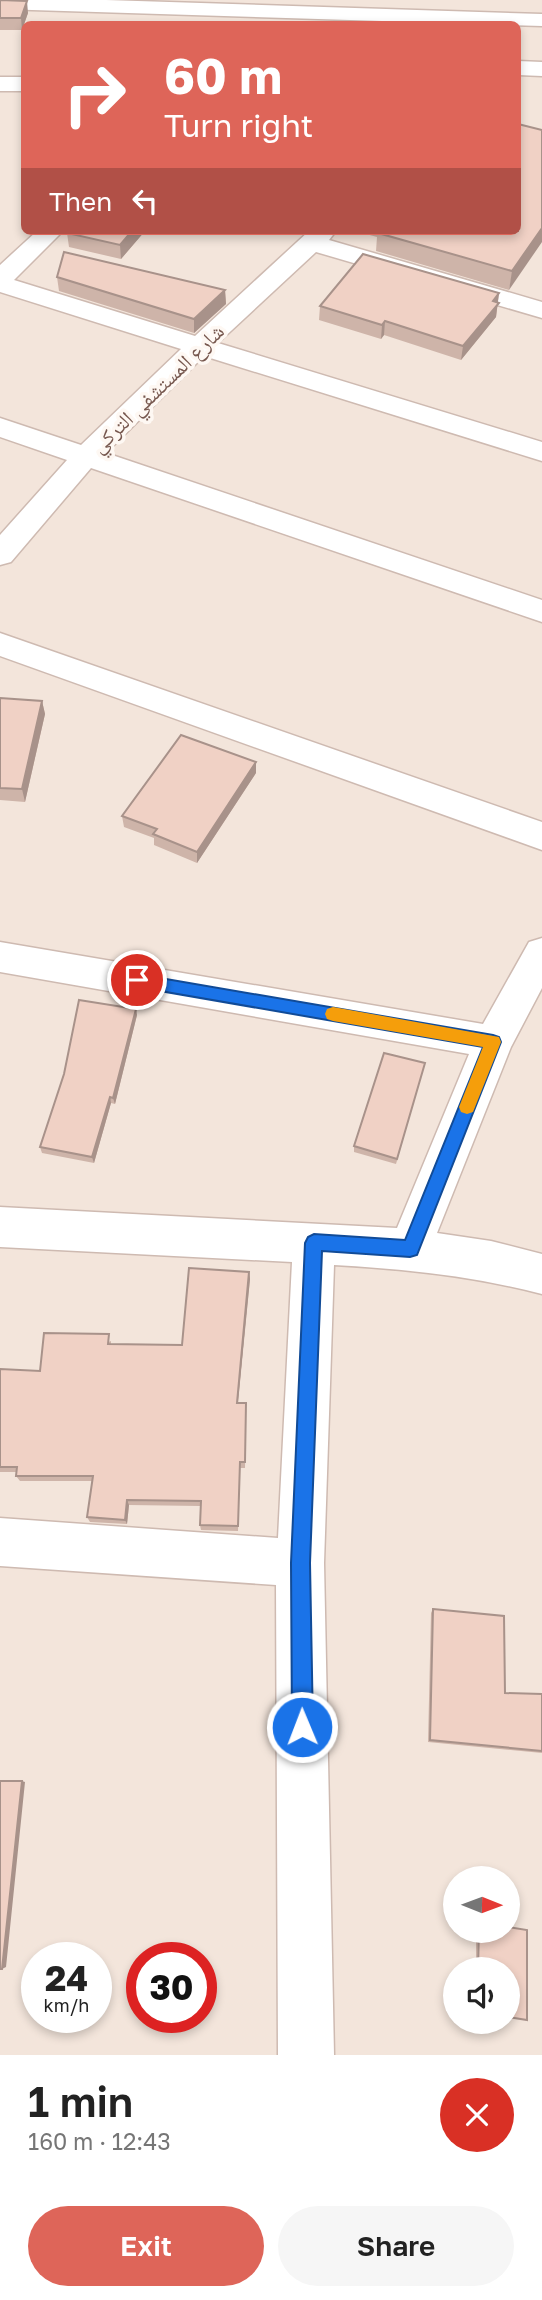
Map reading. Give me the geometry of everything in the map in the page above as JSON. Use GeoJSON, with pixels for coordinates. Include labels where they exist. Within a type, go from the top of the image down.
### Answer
{"type":"FeatureCollection","features":[{"type":"Feature","properties":{"kind":"street"},"geometry":{"type":"LineString","coordinates":[[0,4],[52,10],[441,14],[542,20]]}},
{"type":"Feature","properties":{"kind":"street"},"geometry":{"type":"LineString","coordinates":[[521,68],[542,69]]}},
{"type":"Feature","properties":{"kind":"street"},"geometry":{"type":"LineString","coordinates":[[0,84],[21,84]]}},
{"type":"Feature","properties":{"kind":"street"},"geometry":{"type":"LineString","coordinates":[[47,235],[0,282],[542,452]]}},
{"type":"Feature","properties":{"kind":"street"},"geometry":{"type":"LineString","coordinates":[[318,237],[542,310]]}},
{"type":"Feature","properties":{"kind":"street","name":"شارع المستشفي التركي"},"geometry":{"type":"LineString","coordinates":[[0,555],[86,456],[199,346],[318,237]]}},
{"type":"Feature","properties":{"kind":"street"},"geometry":{"type":"LineString","coordinates":[[0,427],[542,611]]}},
{"type":"Feature","properties":{"kind":"street"},"geometry":{"type":"LineString","coordinates":[[0,644],[542,836]]}},
{"type":"Feature","properties":{"kind":"street"},"geometry":{"type":"LineString","coordinates":[[410,1249],[493,1042],[542,953]]}},
{"type":"Feature","properties":{"kind":"street"},"geometry":{"type":"LineString","coordinates":[[0,957],[493,1042]]}},
{"type":"Feature","properties":{"kind":"street"},"geometry":{"type":"LineString","coordinates":[[0,1227],[410,1249],[491,1261],[542,1274]]}},
{"type":"Feature","properties":{"kind":"street"},"geometry":{"type":"LineString","coordinates":[[306,2055],[300,1563],[314,1243]]}},
{"type":"Feature","properties":{"kind":"street"},"geometry":{"type":"LineString","coordinates":[[0,1542],[300,1563]]}},
{"type":"Feature","properties":{"kind":"shaded area"},"geometry":{"type":"Polygon","coordinates":[[[0,0],[542,0],[542,2055],[0,2055],[0,0]]]}},
{"type":"Feature","properties":{"kind":"building"},"geometry":{"type":"Polygon","coordinates":[[[0,0],[27,1],[21,18],[0,18],[0,0]]]}},
{"type":"Feature","properties":{"kind":"building"},"geometry":{"type":"Polygon","coordinates":[[[521,125],[542,130],[542,228],[512,271],[385,235],[521,235],[521,125]]]}},
{"type":"Feature","properties":{"kind":"building"},"geometry":{"type":"Polygon","coordinates":[[[76,235],[129,235],[120,245],[76,235]]]}},
{"type":"Feature","properties":{"kind":"building"},"geometry":{"type":"Polygon","coordinates":[[[64,252],[225,290],[194,319],[57,277],[64,252]]]}},
{"type":"Feature","properties":{"kind":"building"},"geometry":{"type":"Polygon","coordinates":[[[363,254],[499,293],[493,301],[499,303],[463,346],[385,321],[382,325],[320,306],[363,254]]]}},
{"type":"Feature","properties":{"kind":"building"},"geometry":{"type":"Polygon","coordinates":[[[0,698],[42,701],[22,789],[0,788],[0,698]]]}},
{"type":"Feature","properties":{"kind":"building"},"geometry":{"type":"Polygon","coordinates":[[[181,735],[256,762],[197,852],[153,834],[157,829],[122,816],[181,735]]]}},
{"type":"Feature","properties":{"kind":"building"},"geometry":{"type":"Polygon","coordinates":[[[79,1000],[136,1009],[113,1098],[110,1097],[92,1157],[40,1147],[64,1074],[79,1000]]]}},
{"type":"Feature","properties":{"kind":"building"},"geometry":{"type":"Polygon","coordinates":[[[384,1053],[425,1063],[397,1159],[354,1146],[384,1053]]]}},
{"type":"Feature","properties":{"kind":"building"},"geometry":{"type":"Polygon","coordinates":[[[189,1268],[249,1272],[237,1403],[246,1403],[245,1462],[240,1462],[238,1526],[200,1525],[201,1501],[127,1500],[125,1520],[87,1517],[93,1476],[16,1476],[17,1467],[0,1467],[0,1369],[40,1371],[44,1333],[109,1334],[108,1344],[182,1345],[189,1268]]]}},
{"type":"Feature","properties":{"kind":"building"},"geometry":{"type":"Polygon","coordinates":[[[433,1609],[504,1616],[505,1693],[542,1694],[542,1751],[430,1740],[433,1609]]]}},
{"type":"Feature","properties":{"kind":"building"},"geometry":{"type":"Polygon","coordinates":[[[0,1781],[22,1781],[2,1969],[0,1969],[0,1781]]]}},
{"type":"Feature","properties":{"kind":"building"},"geometry":{"type":"Polygon","coordinates":[[[520,1929],[527,1930],[527,2020],[520,2019],[520,1957],[478,1957],[479,1943],[520,1943],[520,1929]]]}},
{"type":"Feature","properties":{"kind":"slow traffic"},"geometry":{"type":"LineString","coordinates":[[333,1014],[493,1042],[467,1107]]}},
{"type":"Feature","properties":{"kind":"route"},"geometry":{"type":"LineString","coordinates":[[137,980],[493,1042],[410,1249],[314,1243],[300,1563],[302,1727]]}}]}
